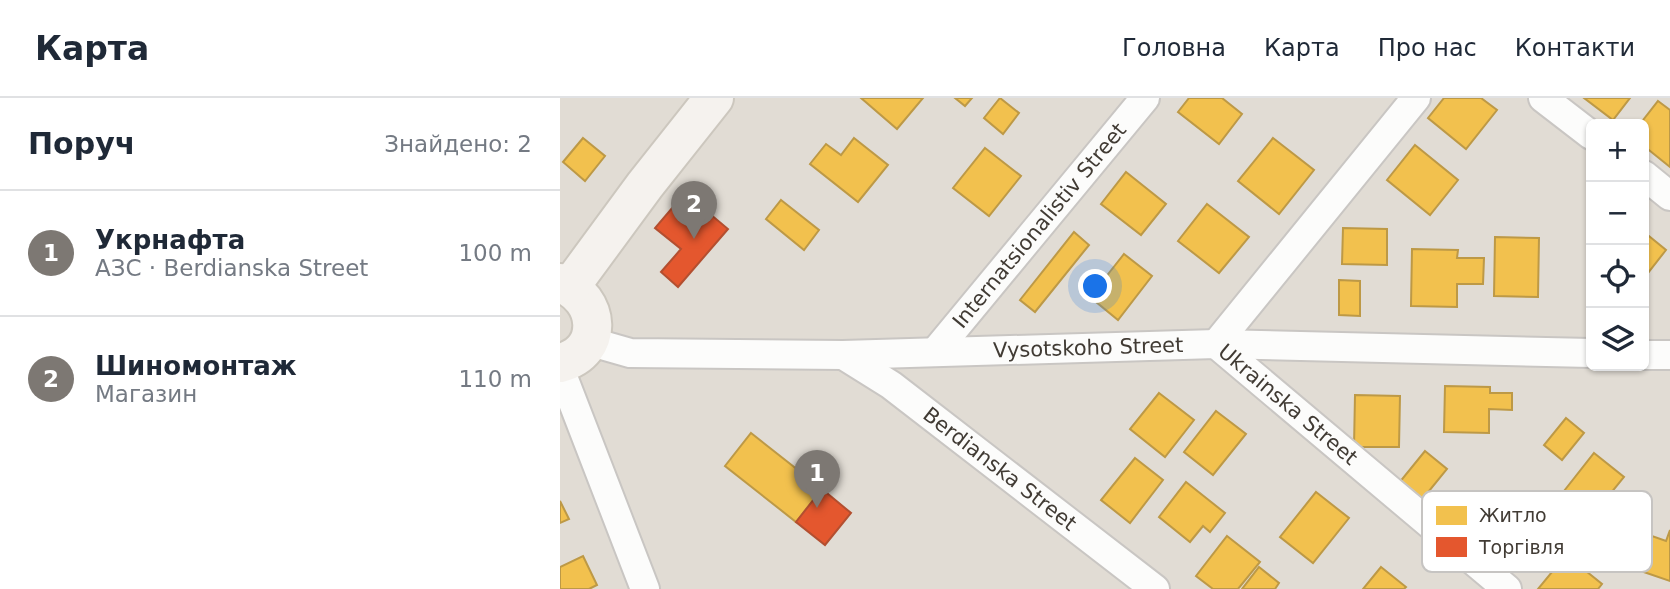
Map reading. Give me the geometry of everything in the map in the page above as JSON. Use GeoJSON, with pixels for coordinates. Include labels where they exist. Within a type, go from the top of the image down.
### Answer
{"type":"FeatureCollection","features":[{"type":"Feature","properties":{"kind":"street"},"geometry":{"type":"LineString","coordinates":[[574,352],[592,331],[591,311],[579,293],[565,285],[714,98]]}},
{"type":"Feature","properties":{"kind":"street","name":"Internatsionalistiv Street"},"geometry":{"type":"LineString","coordinates":[[935,352],[1145,98]]}},
{"type":"Feature","properties":{"kind":"street","name":"Ukrainska Street"},"geometry":{"type":"LineString","coordinates":[[1416,98],[1216,344],[1422,517]]}},
{"type":"Feature","properties":{"kind":"street"},"geometry":{"type":"LineString","coordinates":[[1543,98],[1586,131]]}},
{"type":"Feature","properties":{"kind":"street"},"geometry":{"type":"LineString","coordinates":[[1649,180],[1670,196]]}},
{"type":"Feature","properties":{"kind":"street","name":"Vysotskoho Street"},"geometry":{"type":"LineString","coordinates":[[574,352],[843,355],[1216,344],[1586,353]]}},
{"type":"Feature","properties":{"kind":"street","name":"Berdianska Street"},"geometry":{"type":"LineString","coordinates":[[843,355],[891,385],[1155,589]]}},
{"type":"Feature","properties":{"kind":"street"},"geometry":{"type":"LineString","coordinates":[[1649,355],[1670,355]]}},
{"type":"Feature","properties":{"kind":"street"},"geometry":{"type":"LineString","coordinates":[[560,369],[645,589]]}},
{"type":"Feature","properties":{"kind":"street","name":"Ukrainska Street"},"geometry":{"type":"LineString","coordinates":[[1487,572],[1507,589]]}},
{"type":"Feature","properties":{"kind":"shaded area"},"geometry":{"type":"Polygon","coordinates":[[[560,98],[1670,98],[1670,589],[560,589],[560,98]]]}},
{"type":"Feature","properties":{"kind":"building: Житло"},"geometry":{"type":"Polygon","coordinates":[[[861,98],[923,98],[897,129],[861,98]]]}},
{"type":"Feature","properties":{"kind":"building: Житло"},"geometry":{"type":"Polygon","coordinates":[[[955,98],[972,98],[965,106],[955,98]]]}},
{"type":"Feature","properties":{"kind":"building: Житло"},"geometry":{"type":"Polygon","coordinates":[[[1000,98],[1019,113],[1003,134],[984,118],[1000,98]]]}},
{"type":"Feature","properties":{"kind":"building: Житло"},"geometry":{"type":"Polygon","coordinates":[[[1189,98],[1222,98],[1242,114],[1219,144],[1178,112],[1189,98]]]}},
{"type":"Feature","properties":{"kind":"building: Житло"},"geometry":{"type":"Polygon","coordinates":[[[1444,98],[1481,98],[1497,110],[1466,149],[1428,118],[1444,98]]]}},
{"type":"Feature","properties":{"kind":"building: Житло"},"geometry":{"type":"Polygon","coordinates":[[[1584,98],[1630,98],[1612,119],[1584,98]]]}},
{"type":"Feature","properties":{"kind":"building: Житло"},"geometry":{"type":"Polygon","coordinates":[[[1658,101],[1670,110],[1670,167],[1649,150],[1649,119],[1644,119],[1658,101]]]}},
{"type":"Feature","properties":{"kind":"building: Житло"},"geometry":{"type":"Polygon","coordinates":[[[583,138],[605,156],[585,181],[563,162],[583,138]]]}},
{"type":"Feature","properties":{"kind":"building: Житло"},"geometry":{"type":"Polygon","coordinates":[[[854,138],[888,165],[858,202],[810,164],[826,144],[841,155],[854,138]]]}},
{"type":"Feature","properties":{"kind":"building: Житло"},"geometry":{"type":"Polygon","coordinates":[[[1273,138],[1314,170],[1279,214],[1238,181],[1273,138]]]}},
{"type":"Feature","properties":{"kind":"building: Житло"},"geometry":{"type":"Polygon","coordinates":[[[1415,145],[1458,180],[1430,215],[1387,180],[1415,145]]]}},
{"type":"Feature","properties":{"kind":"building: Житло"},"geometry":{"type":"Polygon","coordinates":[[[985,148],[1021,176],[989,216],[953,188],[985,148]]]}},
{"type":"Feature","properties":{"kind":"building: Житло"},"geometry":{"type":"Polygon","coordinates":[[[1126,172],[1166,204],[1141,235],[1101,204],[1126,172]]]}},
{"type":"Feature","properties":{"kind":"building: Житло"},"geometry":{"type":"Polygon","coordinates":[[[781,200],[819,230],[804,250],[766,219],[781,200]]]}},
{"type":"Feature","properties":{"kind":"building: Житло"},"geometry":{"type":"Polygon","coordinates":[[[1207,204],[1249,237],[1219,273],[1178,241],[1207,204]]]}},
{"type":"Feature","properties":{"kind":"building: Житло"},"geometry":{"type":"Polygon","coordinates":[[[1343,228],[1387,229],[1387,265],[1342,264],[1343,228]]]}},
{"type":"Feature","properties":{"kind":"building: Житло"},"geometry":{"type":"Polygon","coordinates":[[[1074,232],[1089,245],[1035,312],[1020,300],[1074,232]]]}},
{"type":"Feature","properties":{"kind":"building: Житло"},"geometry":{"type":"Polygon","coordinates":[[[1649,236],[1666,250],[1649,272],[1649,236]]]}},
{"type":"Feature","properties":{"kind":"building: Житло"},"geometry":{"type":"Polygon","coordinates":[[[1495,237],[1539,238],[1538,297],[1494,296],[1495,237]]]}},
{"type":"Feature","properties":{"kind":"building: Житло"},"geometry":{"type":"Polygon","coordinates":[[[1412,249],[1458,250],[1457,258],[1484,258],[1483,284],[1457,284],[1457,307],[1411,306],[1412,249]]]}},
{"type":"Feature","properties":{"kind":"building: Житло"},"geometry":{"type":"Polygon","coordinates":[[[1124,254],[1152,276],[1118,320],[1090,297],[1124,254]]]}},
{"type":"Feature","properties":{"kind":"building: Житло"},"geometry":{"type":"Polygon","coordinates":[[[1339,280],[1360,281],[1360,316],[1339,315],[1339,280]]]}},
{"type":"Feature","properties":{"kind":"building: Житло"},"geometry":{"type":"Polygon","coordinates":[[[1445,386],[1490,387],[1490,393],[1512,393],[1512,410],[1489,409],[1489,433],[1444,432],[1445,386]]]}},
{"type":"Feature","properties":{"kind":"building: Житло"},"geometry":{"type":"Polygon","coordinates":[[[1159,393],[1194,420],[1165,457],[1130,429],[1159,393]]]}},
{"type":"Feature","properties":{"kind":"building: Житло"},"geometry":{"type":"Polygon","coordinates":[[[1355,395],[1400,396],[1399,447],[1354,447],[1355,395]]]}},
{"type":"Feature","properties":{"kind":"building: Житло"},"geometry":{"type":"Polygon","coordinates":[[[1216,411],[1246,434],[1213,475],[1184,452],[1216,411]]]}},
{"type":"Feature","properties":{"kind":"building: Житло"},"geometry":{"type":"Polygon","coordinates":[[[1566,418],[1584,433],[1562,460],[1544,445],[1566,418]]]}},
{"type":"Feature","properties":{"kind":"building: Житло"},"geometry":{"type":"Polygon","coordinates":[[[751,433],[822,489],[796,522],[725,466],[751,433]]]}},
{"type":"Feature","properties":{"kind":"building: Житло"},"geometry":{"type":"Polygon","coordinates":[[[1425,451],[1447,469],[1429,491],[1422,491],[1422,500],[1416,507],[1394,489],[1425,451]]]}},
{"type":"Feature","properties":{"kind":"building: Житло"},"geometry":{"type":"Polygon","coordinates":[[[1594,453],[1624,477],[1613,491],[1564,491],[1594,453]]]}},
{"type":"Feature","properties":{"kind":"building: Житло"},"geometry":{"type":"Polygon","coordinates":[[[1135,458],[1163,480],[1130,523],[1101,500],[1135,458]]]}},
{"type":"Feature","properties":{"kind":"building: Житло"},"geometry":{"type":"Polygon","coordinates":[[[1186,482],[1225,513],[1210,532],[1203,526],[1190,542],[1159,517],[1186,482]]]}},
{"type":"Feature","properties":{"kind":"building: Житло"},"geometry":{"type":"Polygon","coordinates":[[[1316,492],[1349,518],[1313,563],[1280,537],[1316,492]]]}},
{"type":"Feature","properties":{"kind":"building: Житло"},"geometry":{"type":"Polygon","coordinates":[[[560,501],[569,519],[560,523],[560,501]]]}},
{"type":"Feature","properties":{"kind":"building: Житло"},"geometry":{"type":"Polygon","coordinates":[[[1670,530],[1670,581],[1644,572],[1652,572],[1652,536],[1666,541],[1670,530]]]}},
{"type":"Feature","properties":{"kind":"building: Житло"},"geometry":{"type":"Polygon","coordinates":[[[1227,536],[1260,562],[1238,589],[1213,589],[1196,576],[1227,536]]]}},
{"type":"Feature","properties":{"kind":"building: Житло"},"geometry":{"type":"Polygon","coordinates":[[[583,556],[597,585],[589,589],[560,589],[560,567],[583,556]]]}},
{"type":"Feature","properties":{"kind":"building: Житло"},"geometry":{"type":"Polygon","coordinates":[[[1259,567],[1279,583],[1275,589],[1242,589],[1259,567]]]}},
{"type":"Feature","properties":{"kind":"building: Житло"},"geometry":{"type":"Polygon","coordinates":[[[1381,567],[1406,587],[1363,589],[1381,567]]]}},
{"type":"Feature","properties":{"kind":"building: Житло"},"geometry":{"type":"Polygon","coordinates":[[[1552,572],[1587,572],[1602,584],[1598,589],[1538,589],[1552,572]]]}},
{"type":"Feature","properties":{"kind":"building: Торгівля"},"geometry":{"type":"Polygon","coordinates":[[[685,193],[728,229],[678,287],[661,272],[681,249],[655,228],[685,193]]]}},
{"type":"Feature","properties":{"kind":"building: Торгівля"},"geometry":{"type":"Polygon","coordinates":[[[822,489],[851,513],[825,545],[796,522],[822,489]]]}},
{"type":"Feature","properties":{"kind":"place","name":"Шиномонтаж"},"geometry":{"type":"Point","coordinates":[694,239]}},
{"type":"Feature","properties":{"kind":"place","name":"Укрнафта"},"geometry":{"type":"Point","coordinates":[817,508]}}]}
